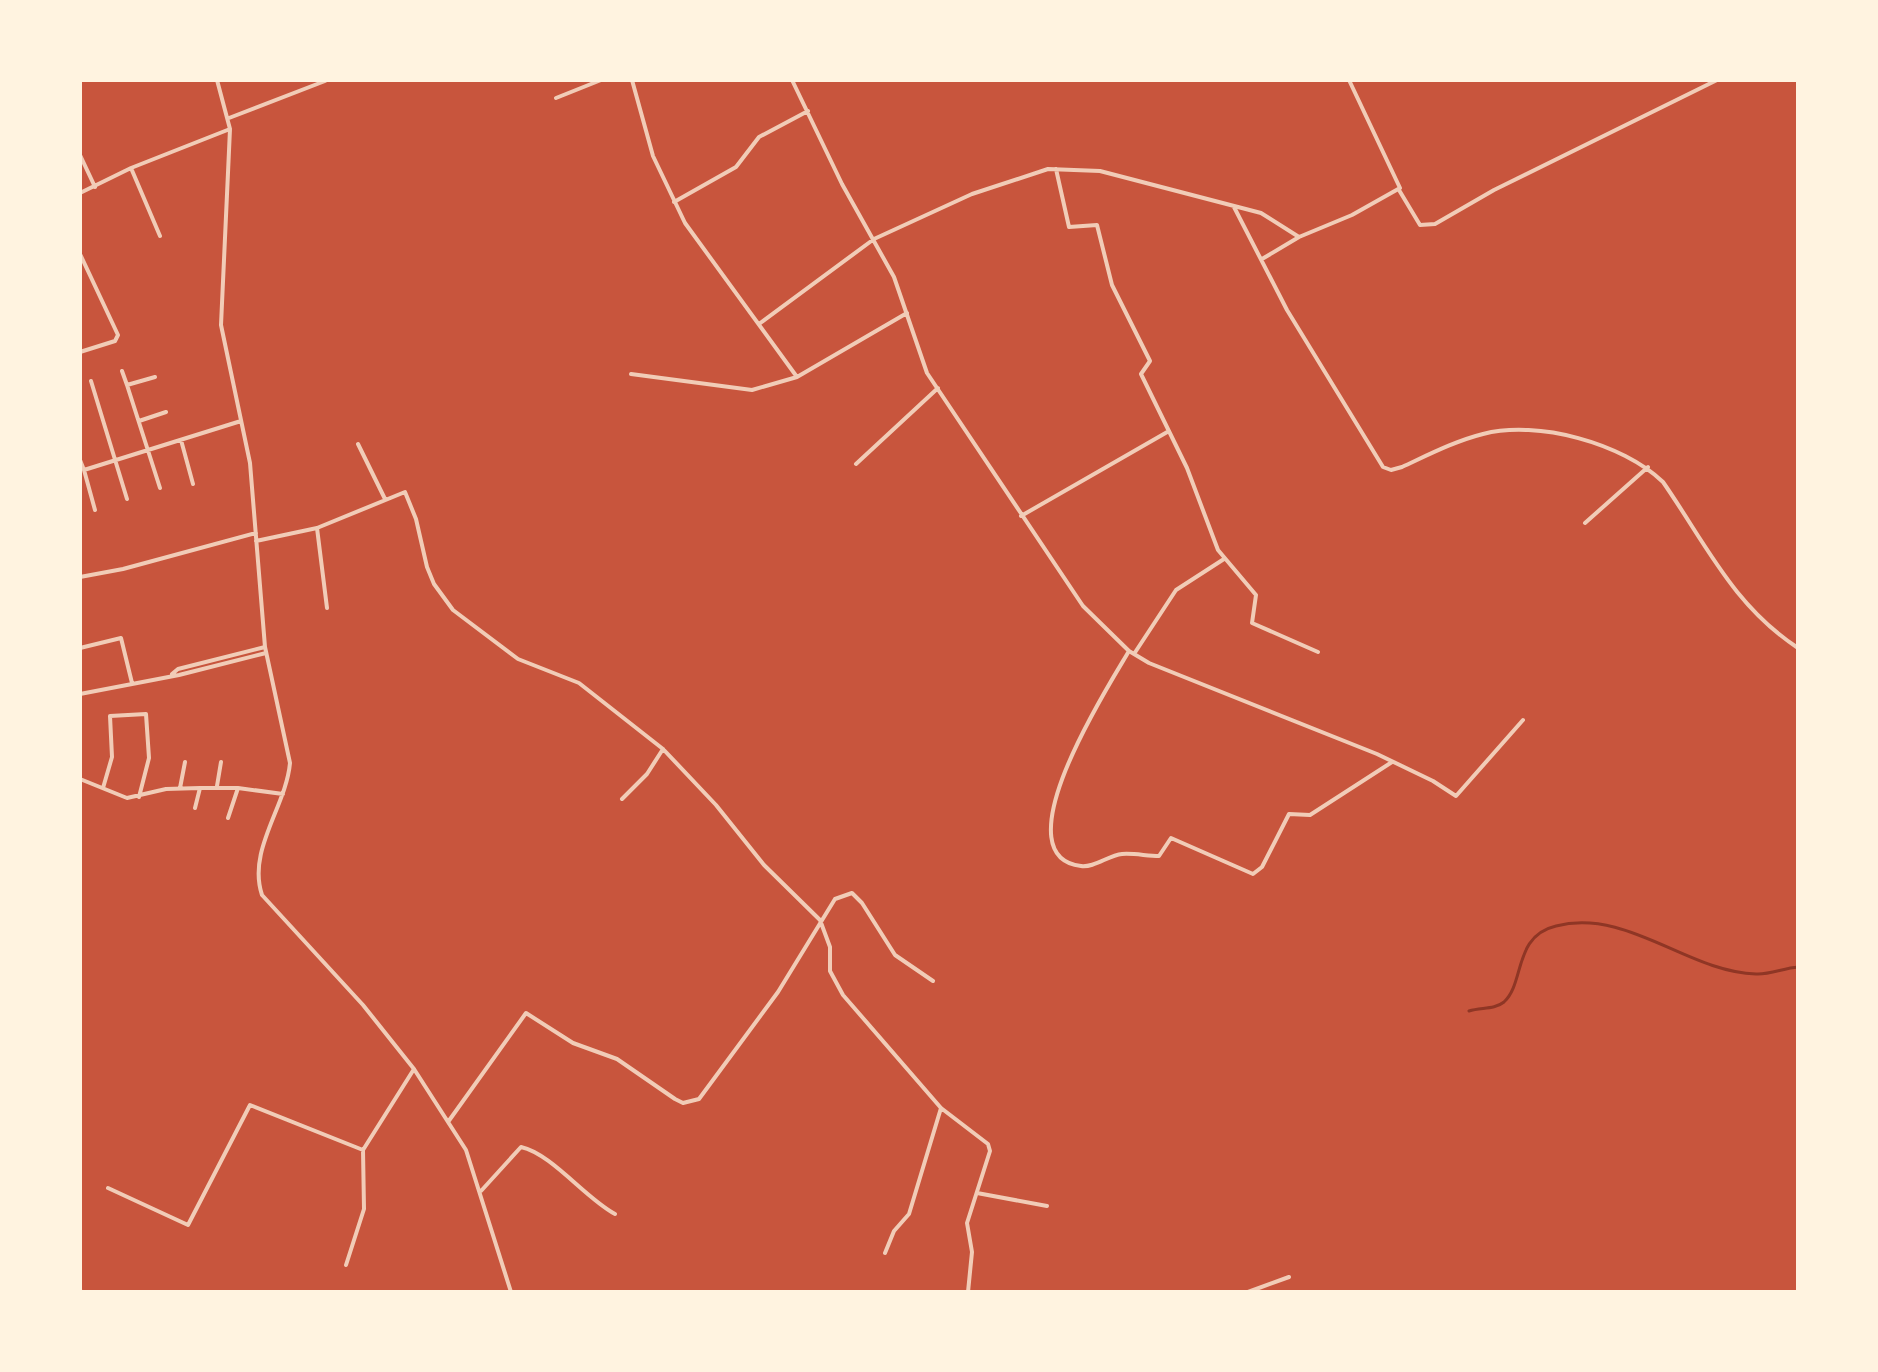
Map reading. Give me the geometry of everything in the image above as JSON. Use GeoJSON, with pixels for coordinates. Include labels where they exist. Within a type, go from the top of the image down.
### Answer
{"type":"FeatureCollection","features":[{"type":"Feature","properties":{"kind":"street"},"geometry":{"type":"LineString","coordinates":[[217,80],[230,129],[221,325],[253,484],[266,650],[288,748],[289,772],[257,873],[262,895],[363,1005],[414,1069],[429,1098],[448,1122],[470,1158],[511,1292]]}},
{"type":"Feature","properties":{"kind":"street"},"geometry":{"type":"LineString","coordinates":[[556,98],[601,80]]}},
{"type":"Feature","properties":{"kind":"street"},"geometry":{"type":"LineString","coordinates":[[632,80],[653,156],[674,202],[797,377]]}},
{"type":"Feature","properties":{"kind":"street"},"geometry":{"type":"LineString","coordinates":[[792,80],[842,184],[894,277],[923,365],[1083,606],[1131,652],[1392,762],[1459,796],[1523,720]]}},
{"type":"Feature","properties":{"kind":"street"},"geometry":{"type":"LineString","coordinates":[[1262,259],[1299,237],[1399,190],[1401,185],[1349,80]]}},
{"type":"Feature","properties":{"kind":"street"},"geometry":{"type":"LineString","coordinates":[[1399,190],[1420,225],[1435,224],[1494,190],[1717,80]]}},
{"type":"Feature","properties":{"kind":"street"},"geometry":{"type":"LineString","coordinates":[[229,118],[325,81]]}},
{"type":"Feature","properties":{"kind":"street"},"geometry":{"type":"LineString","coordinates":[[674,202],[736,167],[759,137],[808,111]]}},
{"type":"Feature","properties":{"kind":"street"},"geometry":{"type":"LineString","coordinates":[[80,193],[131,168],[230,129]]}},
{"type":"Feature","properties":{"kind":"street"},"geometry":{"type":"LineString","coordinates":[[80,155],[95,187]]}},
{"type":"Feature","properties":{"kind":"street"},"geometry":{"type":"LineString","coordinates":[[131,168],[160,236]]}},
{"type":"Feature","properties":{"kind":"street"},"geometry":{"type":"LineString","coordinates":[[759,324],[874,239],[972,194],[1022,176],[1056,169],[1100,171],[1270,217],[1299,237]]}},
{"type":"Feature","properties":{"kind":"street"},"geometry":{"type":"LineString","coordinates":[[1056,169],[1069,227],[1097,225],[1112,285],[1150,361],[1141,374],[1225,558],[1256,595],[1252,623],[1318,652]]}},
{"type":"Feature","properties":{"kind":"street"},"geometry":{"type":"LineString","coordinates":[[1234,207],[1345,409],[1386,468],[1402,467],[1475,437],[1501,432],[1579,437],[1648,467],[1671,493],[1737,595],[1768,628],[1798,648]]}},
{"type":"Feature","properties":{"kind":"street"},"geometry":{"type":"LineString","coordinates":[[80,254],[118,335],[115,341],[81,350]]}},
{"type":"Feature","properties":{"kind":"street"},"geometry":{"type":"LineString","coordinates":[[631,374],[752,390],[797,377],[907,313]]}},
{"type":"Feature","properties":{"kind":"street"},"geometry":{"type":"LineString","coordinates":[[122,371],[160,488]]}},
{"type":"Feature","properties":{"kind":"street"},"geometry":{"type":"LineString","coordinates":[[127,385],[155,377]]}},
{"type":"Feature","properties":{"kind":"street"},"geometry":{"type":"LineString","coordinates":[[91,381],[127,499]]}},
{"type":"Feature","properties":{"kind":"street"},"geometry":{"type":"LineString","coordinates":[[856,464],[938,388]]}},
{"type":"Feature","properties":{"kind":"street"},"geometry":{"type":"LineString","coordinates":[[139,421],[166,412]]}},
{"type":"Feature","properties":{"kind":"street"},"geometry":{"type":"LineString","coordinates":[[84,470],[241,421]]}},
{"type":"Feature","properties":{"kind":"street"},"geometry":{"type":"LineString","coordinates":[[1021,516],[1169,431]]}},
{"type":"Feature","properties":{"kind":"street"},"geometry":{"type":"LineString","coordinates":[[181,440],[193,484]]}},
{"type":"Feature","properties":{"kind":"street"},"geometry":{"type":"LineString","coordinates":[[358,444],[374,470],[385,499]]}},
{"type":"Feature","properties":{"kind":"street"},"geometry":{"type":"LineString","coordinates":[[80,460],[95,510]]}},
{"type":"Feature","properties":{"kind":"street"},"geometry":{"type":"LineString","coordinates":[[1585,523],[1648,467]]}},
{"type":"Feature","properties":{"kind":"street"},"geometry":{"type":"LineString","coordinates":[[256,541],[317,528],[399,492],[408,495],[434,584],[461,619],[518,659],[579,683],[663,749],[716,805],[764,865],[820,920],[830,947],[830,971],[837,987],[941,1108],[988,1144],[990,1151],[967,1223],[972,1252],[968,1292]]}},
{"type":"Feature","properties":{"kind":"street"},"geometry":{"type":"LineString","coordinates":[[317,528],[327,608]]}},
{"type":"Feature","properties":{"kind":"street"},"geometry":{"type":"LineString","coordinates":[[80,577],[123,569],[256,532]]}},
{"type":"Feature","properties":{"kind":"street"},"geometry":{"type":"LineString","coordinates":[[1225,558],[1176,590],[1131,652],[1093,713],[1055,794],[1053,845],[1060,855],[1076,865],[1085,866],[1120,854],[1159,856],[1171,838],[1253,874],[1262,867],[1289,814],[1310,815],[1392,762]]}},
{"type":"Feature","properties":{"kind":"street"},"geometry":{"type":"LineString","coordinates":[[80,648],[121,638],[132,683]]}},
{"type":"Feature","properties":{"kind":"street"},"geometry":{"type":"LineString","coordinates":[[80,694],[266,650]]}},
{"type":"Feature","properties":{"kind":"street"},"geometry":{"type":"LineString","coordinates":[[103,788],[112,757],[110,716],[146,714],[149,758],[139,797]]}},
{"type":"Feature","properties":{"kind":"street"},"geometry":{"type":"LineString","coordinates":[[622,799],[647,774],[663,749]]}},
{"type":"Feature","properties":{"kind":"street"},"geometry":{"type":"LineString","coordinates":[[180,788],[185,762]]}},
{"type":"Feature","properties":{"kind":"street"},"geometry":{"type":"LineString","coordinates":[[217,786],[221,762]]}},
{"type":"Feature","properties":{"kind":"street"},"geometry":{"type":"LineString","coordinates":[[1798,769],[1798,788]]}},
{"type":"Feature","properties":{"kind":"street"},"geometry":{"type":"LineString","coordinates":[[80,779],[127,798],[180,788],[217,786],[283,794]]}},
{"type":"Feature","properties":{"kind":"street"},"geometry":{"type":"LineString","coordinates":[[195,808],[200,788]]}},
{"type":"Feature","properties":{"kind":"street"},"geometry":{"type":"LineString","coordinates":[[228,818],[238,788]]}},
{"type":"Feature","properties":{"kind":"street"},"geometry":{"type":"LineString","coordinates":[[448,1122],[526,1013],[573,1043],[617,1059],[683,1103],[699,1099],[784,984],[835,899],[852,893],[864,906],[895,955],[933,981]]}},
{"type":"Feature","properties":{"kind":"street"},"geometry":{"type":"LineString","coordinates":[[346,1265],[364,1209],[363,1150],[414,1069]]}},
{"type":"Feature","properties":{"kind":"street"},"geometry":{"type":"LineString","coordinates":[[108,1188],[188,1225],[244,1113],[254,1104],[363,1150]]}},
{"type":"Feature","properties":{"kind":"street"},"geometry":{"type":"LineString","coordinates":[[885,1253],[894,1231],[909,1214],[941,1108]]}},
{"type":"Feature","properties":{"kind":"street"},"geometry":{"type":"LineString","coordinates":[[481,1191],[521,1147],[540,1154],[599,1206],[615,1214]]}},
{"type":"Feature","properties":{"kind":"street"},"geometry":{"type":"LineString","coordinates":[[977,1193],[1047,1206]]}},
{"type":"Feature","properties":{"kind":"street"},"geometry":{"type":"LineString","coordinates":[[1248,1292],[1289,1277]]}},
{"type":"Feature","properties":{"kind":"waterway"},"geometry":{"type":"LineString","coordinates":[[1469,1011],[1504,1002],[1515,984],[1526,949],[1542,931],[1556,926],[1582,923],[1608,926],[1731,971],[1761,974],[1798,967]]}}]}
